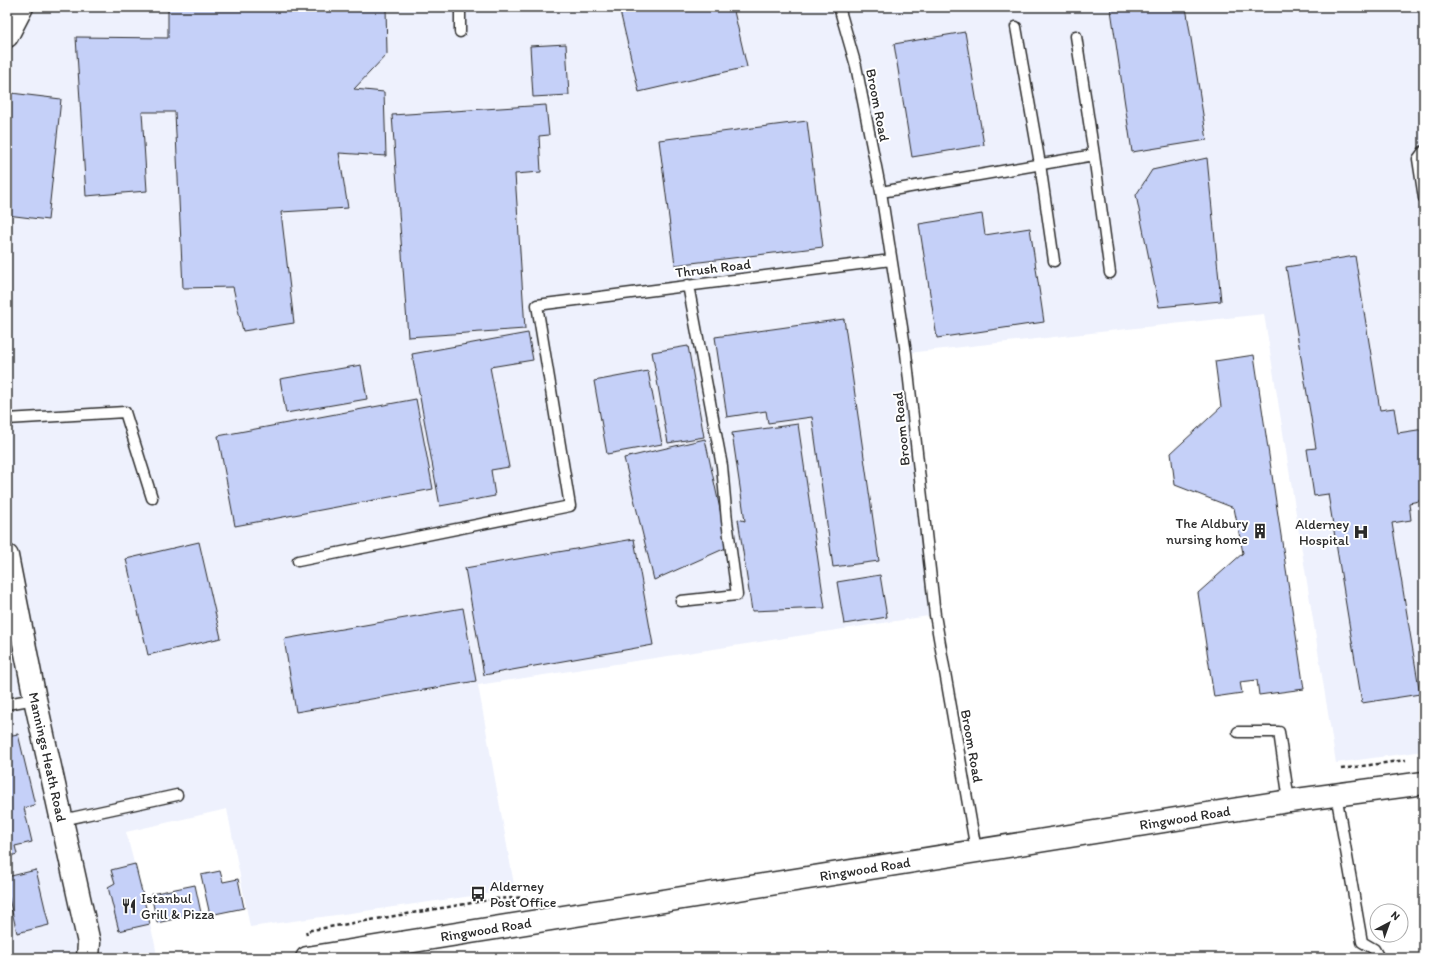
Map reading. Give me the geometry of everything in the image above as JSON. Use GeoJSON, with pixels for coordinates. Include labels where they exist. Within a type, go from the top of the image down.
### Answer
{"type":"FeatureCollection","features":[{"type":"Feature","properties":{"kind":"main road"},"geometry":{"type":"LineString","coordinates":[[8,33],[22,7]]}},
{"type":"Feature","properties":{"kind":"main road","name":"Mannings Heath Road"},"geometry":{"type":"LineString","coordinates":[[7,556],[35,699],[89,943],[88,958]]}},
{"type":"Feature","properties":{"kind":"main road","name":"Ringwood Road"},"geometry":{"type":"LineString","coordinates":[[307,958],[976,850],[1289,801],[1424,783]]}},
{"type":"Feature","properties":{"kind":"lane"},"geometry":{"type":"LineString","coordinates":[[460,7],[460,32]]}},
{"type":"Feature","properties":{"kind":"lane","name":"Broom Road"},"geometry":{"type":"LineString","coordinates":[[840,7],[856,66],[881,192],[892,260],[906,353],[935,615],[976,850]]}},
{"type":"Feature","properties":{"kind":"lane"},"geometry":{"type":"LineString","coordinates":[[1016,27],[1040,164],[1054,261]]}},
{"type":"Feature","properties":{"kind":"lane"},"geometry":{"type":"LineString","coordinates":[[1076,36],[1110,273]]}},
{"type":"Feature","properties":{"kind":"lane"},"geometry":{"type":"LineString","coordinates":[[1424,152],[1418,159],[1424,198]]}},
{"type":"Feature","properties":{"kind":"lane"},"geometry":{"type":"LineString","coordinates":[[881,192],[1094,155]]}},
{"type":"Feature","properties":{"kind":"lane","name":"Thrush Road"},"geometry":{"type":"LineString","coordinates":[[298,560],[570,506],[538,305],[892,260]]}},
{"type":"Feature","properties":{"kind":"lane"},"geometry":{"type":"LineString","coordinates":[[681,601],[738,595],[722,466],[688,285]]}},
{"type":"Feature","properties":{"kind":"lane"},"geometry":{"type":"LineString","coordinates":[[7,419],[125,412],[152,498]]}},
{"type":"Feature","properties":{"kind":"lane"},"geometry":{"type":"LineString","coordinates":[[7,704],[35,699]]}},
{"type":"Feature","properties":{"kind":"lane"},"geometry":{"type":"LineString","coordinates":[[1238,732],[1279,732],[1289,801]]}},
{"type":"Feature","properties":{"kind":"lane"},"geometry":{"type":"LineString","coordinates":[[1336,794],[1362,942],[1374,949],[1379,958]]}},
{"type":"Feature","properties":{"kind":"lane"},"geometry":{"type":"LineString","coordinates":[[62,820],[177,795]]}},
{"type":"Feature","properties":{"kind":"shaded area"},"geometry":{"type":"Polygon","coordinates":[[[7,7],[1424,7],[1424,751],[1336,763],[1264,314],[907,353],[935,615],[478,685],[515,890],[250,927],[227,809],[126,832],[155,944],[157,958],[7,958],[7,7]]]}},
{"type":"Feature","properties":{"kind":"building"},"geometry":{"type":"Polygon","coordinates":[[[168,7],[386,7],[387,54],[354,89],[384,92],[386,156],[339,153],[348,208],[281,212],[294,323],[243,331],[233,287],[183,288],[175,112],[142,112],[147,191],[86,196],[76,37],[168,38],[168,7]]]}},
{"type":"Feature","properties":{"kind":"building"},"geometry":{"type":"Polygon","coordinates":[[[619,7],[733,7],[747,67],[639,92],[619,7]]]}},
{"type":"Feature","properties":{"kind":"building"},"geometry":{"type":"Polygon","coordinates":[[[1129,7],[1186,7],[1207,140],[1132,152],[1111,10],[1129,7]]]}},
{"type":"Feature","properties":{"kind":"building"},"geometry":{"type":"Polygon","coordinates":[[[965,32],[984,145],[912,157],[894,44],[965,32]]]}},
{"type":"Feature","properties":{"kind":"building"},"geometry":{"type":"Polygon","coordinates":[[[566,44],[569,95],[533,97],[530,46],[566,44]]]}},
{"type":"Feature","properties":{"kind":"building"},"geometry":{"type":"Polygon","coordinates":[[[11,93],[61,99],[48,220],[7,215],[7,131],[11,93]]]}},
{"type":"Feature","properties":{"kind":"building"},"geometry":{"type":"Polygon","coordinates":[[[546,105],[549,135],[539,136],[541,172],[515,174],[525,329],[408,337],[392,115],[546,105]]]}},
{"type":"Feature","properties":{"kind":"building"},"geometry":{"type":"Polygon","coordinates":[[[807,121],[823,247],[675,265],[659,140],[807,121]]]}},
{"type":"Feature","properties":{"kind":"building"},"geometry":{"type":"Polygon","coordinates":[[[1207,158],[1221,301],[1159,307],[1136,195],[1152,170],[1207,158]]]}},
{"type":"Feature","properties":{"kind":"building"},"geometry":{"type":"Polygon","coordinates":[[[982,214],[985,235],[1030,228],[1044,322],[937,338],[919,224],[982,214]]]}},
{"type":"Feature","properties":{"kind":"building"},"geometry":{"type":"Polygon","coordinates":[[[1355,256],[1380,410],[1394,408],[1398,433],[1424,429],[1424,500],[1409,503],[1411,520],[1392,523],[1420,694],[1362,703],[1328,494],[1314,496],[1307,449],[1316,448],[1286,267],[1355,256]]]}},
{"type":"Feature","properties":{"kind":"building"},"geometry":{"type":"Polygon","coordinates":[[[844,319],[879,561],[833,567],[812,417],[768,423],[766,411],[727,417],[715,337],[844,319]]]}},
{"type":"Feature","properties":{"kind":"building"},"geometry":{"type":"Polygon","coordinates":[[[528,333],[533,360],[490,367],[509,467],[491,470],[495,496],[440,506],[412,354],[528,333]]]}},
{"type":"Feature","properties":{"kind":"building"},"geometry":{"type":"Polygon","coordinates":[[[688,346],[704,437],[668,443],[652,352],[688,346]]]}},
{"type":"Feature","properties":{"kind":"building","name":"The Aldbury nursing home"},"geometry":{"type":"Polygon","coordinates":[[[1254,355],[1304,689],[1259,695],[1257,680],[1240,682],[1242,693],[1214,697],[1198,593],[1243,553],[1234,508],[1175,485],[1171,453],[1221,407],[1215,361],[1254,355]]]}},
{"type":"Feature","properties":{"kind":"building"},"geometry":{"type":"Polygon","coordinates":[[[361,365],[367,399],[286,413],[280,379],[361,365]]]}},
{"type":"Feature","properties":{"kind":"building"},"geometry":{"type":"Polygon","coordinates":[[[648,371],[662,444],[607,454],[594,381],[648,371]]]}},
{"type":"Feature","properties":{"kind":"building"},"geometry":{"type":"Polygon","coordinates":[[[416,399],[433,489],[235,526],[218,436],[416,399]]]}},
{"type":"Feature","properties":{"kind":"building"},"geometry":{"type":"Polygon","coordinates":[[[798,424],[825,608],[752,611],[738,519],[745,521],[732,433],[798,424]]]}},
{"type":"Feature","properties":{"kind":"building"},"geometry":{"type":"Polygon","coordinates":[[[705,439],[728,547],[654,580],[624,458],[705,439]]]}},
{"type":"Feature","properties":{"kind":"building"},"geometry":{"type":"Polygon","coordinates":[[[634,539],[653,645],[484,675],[465,568],[634,539]]]}},
{"type":"Feature","properties":{"kind":"building"},"geometry":{"type":"Polygon","coordinates":[[[199,542],[221,638],[148,655],[126,559],[199,542]]]}},
{"type":"Feature","properties":{"kind":"building"},"geometry":{"type":"Polygon","coordinates":[[[880,575],[887,617],[844,624],[837,582],[880,575]]]}},
{"type":"Feature","properties":{"kind":"building"},"geometry":{"type":"Polygon","coordinates":[[[463,608],[476,681],[296,712],[284,639],[463,608]]]}},
{"type":"Feature","properties":{"kind":"building"},"geometry":{"type":"Polygon","coordinates":[[[18,734],[35,805],[24,808],[32,842],[15,846],[17,854],[7,857],[7,736],[18,734]]]}},
{"type":"Feature","properties":{"kind":"building","name":"Istanbul Grill & Pizza"},"geometry":{"type":"Polygon","coordinates":[[[135,864],[150,924],[119,931],[108,887],[115,883],[111,870],[135,864]]]}},
{"type":"Feature","properties":{"kind":"building"},"geometry":{"type":"Polygon","coordinates":[[[36,870],[49,925],[17,933],[7,890],[7,877],[36,870]]]}},
{"type":"Feature","properties":{"kind":"building"},"geometry":{"type":"Polygon","coordinates":[[[220,871],[223,882],[238,879],[244,908],[210,915],[201,875],[220,871]]]}},
{"type":"Feature","properties":{"kind":"building"},"geometry":{"type":"Polygon","coordinates":[[[195,885],[201,913],[157,923],[151,894],[195,885]]]}},
{"type":"Feature","properties":{"kind":"place","name":"The Aldbury nursing home"},"geometry":{"type":"Point","coordinates":[1260,531]}},
{"type":"Feature","properties":{"kind":"place","name":"Alderney Hospital"},"geometry":{"type":"Point","coordinates":[1361,532]}},
{"type":"Feature","properties":{"kind":"place","name":"Alderney Post Office"},"geometry":{"type":"Point","coordinates":[478,894]}},
{"type":"Feature","properties":{"kind":"place","name":"Istanbul Grill & Pizza"},"geometry":{"type":"Point","coordinates":[129,906]}}]}
